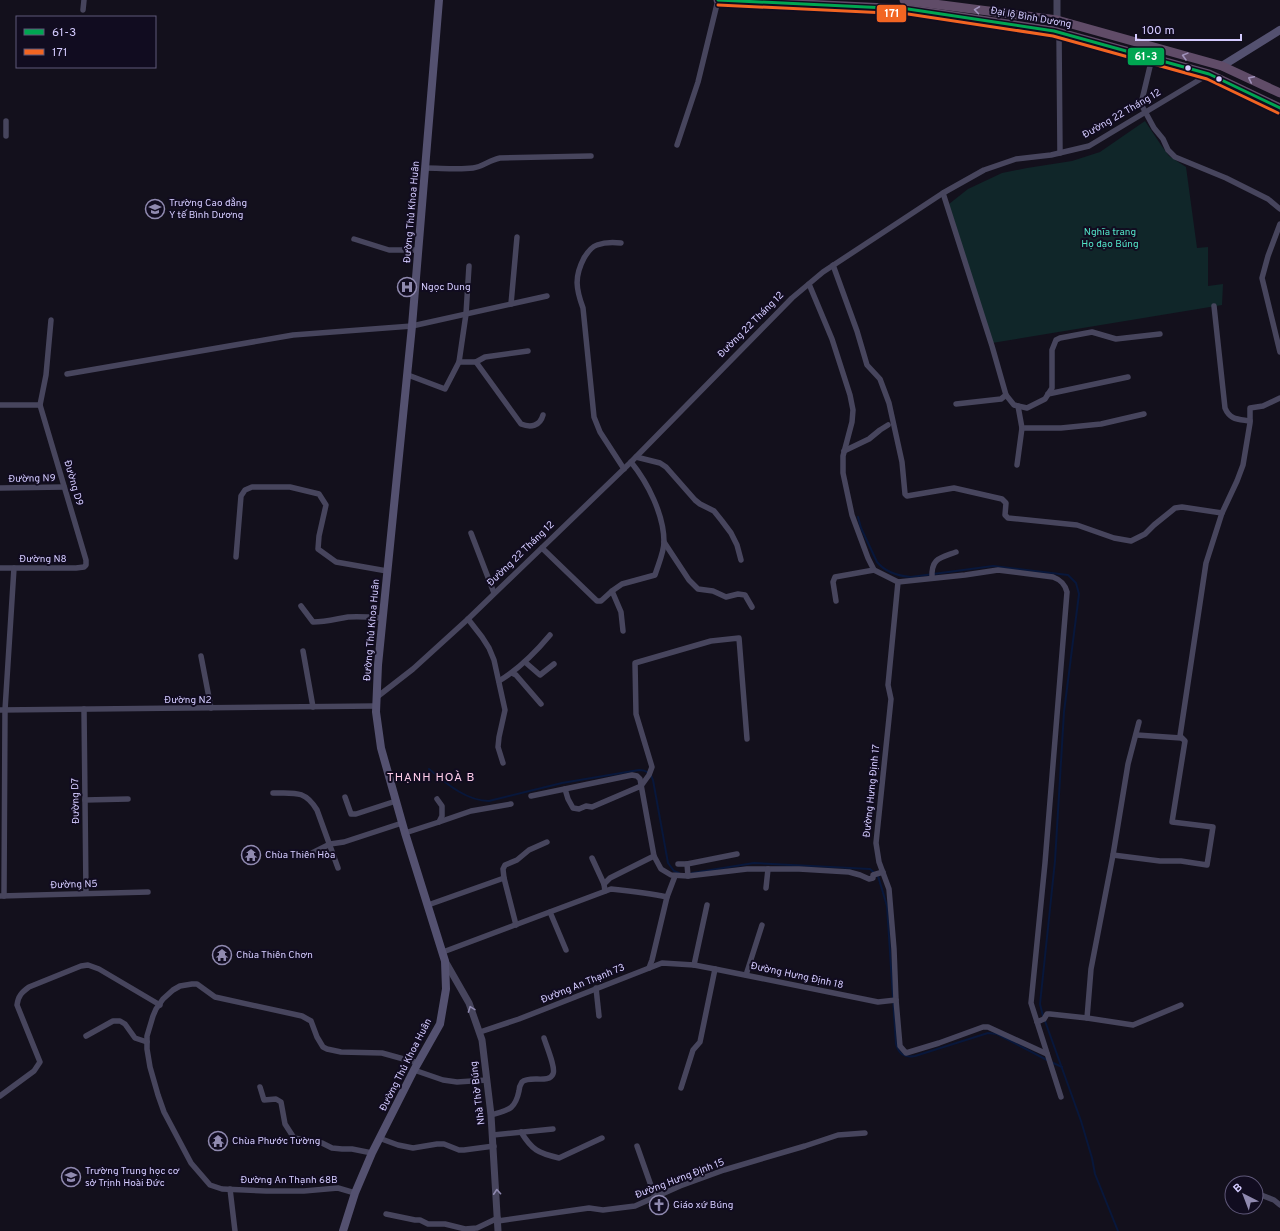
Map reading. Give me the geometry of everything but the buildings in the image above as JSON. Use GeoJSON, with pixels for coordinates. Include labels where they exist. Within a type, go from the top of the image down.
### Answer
{"type":"FeatureCollection","features":[{"type":"Feature","properties":{"kind":"highway","name":"Đại lộ Bình Dương"},"geometry":{"type":"LineString","coordinates":[[718,0],[908,8],[1059,32],[1209,74],[1280,108]]}},
{"type":"Feature","properties":{"kind":"highway","name":"Đại lộ Bình Dương"},"geometry":{"type":"LineString","coordinates":[[904,0],[1057,20],[1222,66],[1280,93]]}},
{"type":"Feature","properties":{"kind":"highway"},"geometry":{"type":"LineString","coordinates":[[1209,74],[1222,66]]}},
{"type":"Feature","properties":{"kind":"main road","name":"Đường Thủ Khoa Huân"},"geometry":{"type":"LineString","coordinates":[[343,1231],[355,1193],[379,1138],[440,1024],[446,989],[445,961],[443,952],[380,748],[376,712],[378,665],[408,374],[439,0]]}},
{"type":"Feature","properties":{"kind":"main road"},"geometry":{"type":"LineString","coordinates":[[1222,66],[1280,30]]}},
{"type":"Feature","properties":{"kind":"street"},"geometry":{"type":"LineString","coordinates":[[83,10],[84,0]]}},
{"type":"Feature","properties":{"kind":"street"},"geometry":{"type":"LineString","coordinates":[[677,145],[698,82],[718,0]]}},
{"type":"Feature","properties":{"kind":"street"},"geometry":{"type":"LineString","coordinates":[[1057,0],[1057,20]]}},
{"type":"Feature","properties":{"kind":"street"},"geometry":{"type":"LineString","coordinates":[[1059,32],[1060,153]]}},
{"type":"Feature","properties":{"kind":"street"},"geometry":{"type":"LineString","coordinates":[[1152,58],[1141,104],[1154,128],[1163,139],[1168,150],[1175,157],[1248,188],[1268,199],[1280,209]]}},
{"type":"Feature","properties":{"kind":"street","name":"Đường 22 Tháng 12"},"geometry":{"type":"LineString","coordinates":[[377,697],[413,668],[468,619],[624,470],[792,298],[833,265],[943,193],[984,170],[1016,160],[1060,153],[1089,146],[1209,74]]}},
{"type":"Feature","properties":{"kind":"street"},"geometry":{"type":"LineString","coordinates":[[6,122],[6,136]]}},
{"type":"Feature","properties":{"kind":"street"},"geometry":{"type":"LineString","coordinates":[[426,168],[481,167],[492,160],[500,158],[591,156]]}},
{"type":"Feature","properties":{"kind":"street"},"geometry":{"type":"LineString","coordinates":[[943,193],[992,346],[1006,395],[1014,405],[1027,408],[1045,399],[1052,388],[1052,350],[1056,340],[1060,338],[1092,332],[1116,339],[1160,334]]}},
{"type":"Feature","properties":{"kind":"street"},"geometry":{"type":"LineString","coordinates":[[1280,224],[1268,256],[1262,278],[1280,352]]}},
{"type":"Feature","properties":{"kind":"street"},"geometry":{"type":"LineString","coordinates":[[512,304],[516,237]]}},
{"type":"Feature","properties":{"kind":"street"},"geometry":{"type":"LineString","coordinates":[[354,239],[389,250],[418,250]]}},
{"type":"Feature","properties":{"kind":"street"},"geometry":{"type":"LineString","coordinates":[[621,243],[608,242],[596,245],[591,249],[586,254],[577,273],[577,284],[578,296],[583,308],[594,417],[600,432],[624,470]]}},
{"type":"Feature","properties":{"kind":"street"},"geometry":{"type":"LineString","coordinates":[[833,265],[857,330],[867,365],[880,379],[889,403],[902,462],[906,495],[956,488],[1002,499],[1006,503],[1005,515],[1008,518],[1077,525],[1114,538],[1130,541],[1145,534],[1175,508],[1182,507],[1222,513]]}},
{"type":"Feature","properties":{"kind":"street"},"geometry":{"type":"LineString","coordinates":[[408,374],[445,389],[459,362],[466,314],[469,266]]}},
{"type":"Feature","properties":{"kind":"street"},"geometry":{"type":"LineString","coordinates":[[809,284],[832,339],[850,395],[853,410],[852,422],[844,451],[843,473],[849,503],[868,558],[874,570]]}},
{"type":"Feature","properties":{"kind":"street"},"geometry":{"type":"LineString","coordinates":[[67,374],[293,335],[412,326],[547,296]]}},
{"type":"Feature","properties":{"kind":"street"},"geometry":{"type":"LineString","coordinates":[[1214,306],[1225,408],[1232,418],[1250,421]]}},
{"type":"Feature","properties":{"kind":"street"},"geometry":{"type":"LineString","coordinates":[[0,405],[40,405],[46,375],[51,320]]}},
{"type":"Feature","properties":{"kind":"street"},"geometry":{"type":"LineString","coordinates":[[459,362],[476,362],[485,357],[528,351]]}},
{"type":"Feature","properties":{"kind":"street"},"geometry":{"type":"LineString","coordinates":[[476,362],[521,424],[528,426],[536,425],[542,419],[543,415]]}},
{"type":"Feature","properties":{"kind":"street"},"geometry":{"type":"LineString","coordinates":[[1048,394],[1128,377]]}},
{"type":"Feature","properties":{"kind":"street"},"geometry":{"type":"LineString","coordinates":[[956,404],[1002,399],[1006,395]]}},
{"type":"Feature","properties":{"kind":"street"},"geometry":{"type":"LineString","coordinates":[[1181,738],[1206,563],[1222,513],[1243,465],[1250,421],[1250,408],[1263,406],[1280,398]]}},
{"type":"Feature","properties":{"kind":"street","name":"Đường D9"},"geometry":{"type":"LineString","coordinates":[[40,405],[86,560],[85,566]]}},
{"type":"Feature","properties":{"kind":"street"},"geometry":{"type":"LineString","coordinates":[[1017,464],[1022,428],[1018,406]]}},
{"type":"Feature","properties":{"kind":"street"},"geometry":{"type":"LineString","coordinates":[[1022,428],[1061,428],[1101,424],[1144,414]]}},
{"type":"Feature","properties":{"kind":"street"},"geometry":{"type":"LineString","coordinates":[[844,451],[869,439],[888,425]]}},
{"type":"Feature","properties":{"kind":"street"},"geometry":{"type":"LineString","coordinates":[[636,457],[666,466],[700,504],[714,511],[731,533],[737,545],[741,560]]}},
{"type":"Feature","properties":{"kind":"street"},"geometry":{"type":"LineString","coordinates":[[632,462],[648,488],[659,511],[664,542],[689,580],[698,589],[713,591],[726,597],[738,594],[745,595],[752,607]]}},
{"type":"Feature","properties":{"kind":"street","name":"Đường N9"},"geometry":{"type":"LineString","coordinates":[[0,488],[64,487]]}},
{"type":"Feature","properties":{"kind":"street"},"geometry":{"type":"LineString","coordinates":[[236,557],[241,496],[245,490],[252,487],[290,487],[319,494],[326,505],[319,536],[318,549],[336,562],[388,571]]}},
{"type":"Feature","properties":{"kind":"street"},"geometry":{"type":"LineString","coordinates":[[471,533],[494,593]]}},
{"type":"Feature","properties":{"kind":"street"},"geometry":{"type":"LineString","coordinates":[[542,548],[597,601],[601,602],[612,590],[622,584],[655,575],[664,542]]}},
{"type":"Feature","properties":{"kind":"street"},"geometry":{"type":"LineString","coordinates":[[932,574],[932,566],[937,560],[956,552]]}},
{"type":"Feature","properties":{"kind":"street","name":"Đường N8"},"geometry":{"type":"LineString","coordinates":[[0,568],[76,568],[85,566]]}},
{"type":"Feature","properties":{"kind":"street"},"geometry":{"type":"LineString","coordinates":[[2,896],[3,710],[14,568]]}},
{"type":"Feature","properties":{"kind":"street"},"geometry":{"type":"LineString","coordinates":[[836,601],[833,582],[835,577],[874,570],[898,582],[932,574],[965,575],[998,570],[1053,577],[1062,582],[1067,592],[1045,863],[1031,1003],[1039,1021],[1047,1054],[1061,1097]]}},
{"type":"Feature","properties":{"kind":"street","name":"Đường Hưng Định 17"},"geometry":{"type":"LineString","coordinates":[[898,582],[888,685],[891,699],[876,843],[879,862],[889,888],[900,1046],[906,1053],[983,1027],[988,1027],[1047,1054]]}},
{"type":"Feature","properties":{"kind":"street"},"geometry":{"type":"LineString","coordinates":[[612,590],[621,612],[623,631]]}},
{"type":"Feature","properties":{"kind":"street"},"geometry":{"type":"LineString","coordinates":[[301,606],[313,622],[328,622],[348,617],[365,616],[383,618]]}},
{"type":"Feature","properties":{"kind":"street"},"geometry":{"type":"LineString","coordinates":[[468,619],[489,648],[494,660],[505,710],[498,747],[503,764]]}},
{"type":"Feature","properties":{"kind":"street"},"geometry":{"type":"LineString","coordinates":[[499,681],[512,673],[525,662],[550,635]]}},
{"type":"Feature","properties":{"kind":"street"},"geometry":{"type":"LineString","coordinates":[[565,789],[568,799],[573,808],[576,809],[586,806],[592,807],[641,786],[649,775],[652,767],[636,714],[635,663],[711,641],[739,638],[747,739]]}},
{"type":"Feature","properties":{"kind":"street"},"geometry":{"type":"LineString","coordinates":[[303,651],[313,707]]}},
{"type":"Feature","properties":{"kind":"street"},"geometry":{"type":"LineString","coordinates":[[201,656],[212,708]]}},
{"type":"Feature","properties":{"kind":"street"},"geometry":{"type":"LineString","coordinates":[[525,662],[540,674],[554,664]]}},
{"type":"Feature","properties":{"kind":"street"},"geometry":{"type":"LineString","coordinates":[[512,673],[516,675],[541,704]]}},
{"type":"Feature","properties":{"kind":"street","name":"Đường N2"},"geometry":{"type":"LineString","coordinates":[[3,710],[376,706]]}},
{"type":"Feature","properties":{"kind":"street","name":"Đường D7"},"geometry":{"type":"LineString","coordinates":[[84,709],[86,893]]}},
{"type":"Feature","properties":{"kind":"street"},"geometry":{"type":"LineString","coordinates":[[1087,1018],[1091,969],[1113,855],[1128,764],[1137,735],[1139,722]]}},
{"type":"Feature","properties":{"kind":"street"},"geometry":{"type":"LineString","coordinates":[[1113,855],[1160,861],[1181,861],[1207,865],[1213,827],[1172,822],[1185,741],[1181,738],[1137,735]]}},
{"type":"Feature","properties":{"kind":"street"},"geometry":{"type":"LineString","coordinates":[[530,796],[632,775],[636,776],[640,779],[654,856],[661,869],[675,876],[688,876],[747,869],[799,869],[849,872],[869,879],[883,872]]}},
{"type":"Feature","properties":{"kind":"street"},"geometry":{"type":"LineString","coordinates":[[273,793],[294,794],[304,796],[309,799],[317,810],[338,868]]}},
{"type":"Feature","properties":{"kind":"street"},"geometry":{"type":"LineString","coordinates":[[345,797],[351,814],[356,814],[396,801]]}},
{"type":"Feature","properties":{"kind":"street"},"geometry":{"type":"LineString","coordinates":[[85,800],[128,799]]}},
{"type":"Feature","properties":{"kind":"street"},"geometry":{"type":"LineString","coordinates":[[437,799],[442,806],[442,816],[439,822]]}},
{"type":"Feature","properties":{"kind":"street"},"geometry":{"type":"LineString","coordinates":[[405,833],[471,811],[511,804]]}},
{"type":"Feature","properties":{"kind":"street"},"geometry":{"type":"LineString","coordinates":[[312,853],[330,844],[344,842],[402,823]]}},
{"type":"Feature","properties":{"kind":"street"},"geometry":{"type":"LineString","coordinates":[[516,925],[502,871],[505,865],[517,860],[533,848],[547,842]]}},
{"type":"Feature","properties":{"kind":"street"},"geometry":{"type":"LineString","coordinates":[[678,864],[687,866],[736,854]]}},
{"type":"Feature","properties":{"kind":"street"},"geometry":{"type":"LineString","coordinates":[[604,884],[610,878],[654,856]]}},
{"type":"Feature","properties":{"kind":"street"},"geometry":{"type":"LineString","coordinates":[[592,858],[604,884],[605,891]]}},
{"type":"Feature","properties":{"kind":"street"},"geometry":{"type":"LineString","coordinates":[[687,866],[688,876]]}},
{"type":"Feature","properties":{"kind":"street"},"geometry":{"type":"LineString","coordinates":[[766,888],[768,869]]}},
{"type":"Feature","properties":{"kind":"street"},"geometry":{"type":"LineString","coordinates":[[649,968],[667,897],[675,876]]}},
{"type":"Feature","properties":{"kind":"street"},"geometry":{"type":"LineString","coordinates":[[428,905],[504,878]]}},
{"type":"Feature","properties":{"kind":"street"},"geometry":{"type":"LineString","coordinates":[[443,952],[611,889],[667,897]]}},
{"type":"Feature","properties":{"kind":"street","name":"Đường N5"},"geometry":{"type":"LineString","coordinates":[[2,896],[148,892]]}},
{"type":"Feature","properties":{"kind":"street"},"geometry":{"type":"LineString","coordinates":[[694,965],[707,906]]}},
{"type":"Feature","properties":{"kind":"street"},"geometry":{"type":"LineString","coordinates":[[550,912],[566,950]]}},
{"type":"Feature","properties":{"kind":"street"},"geometry":{"type":"LineString","coordinates":[[746,974],[762,925]]}},
{"type":"Feature","properties":{"kind":"street","name":"Nhà Thờ Búng"},"geometry":{"type":"LineString","coordinates":[[445,961],[469,1003],[480,1032],[494,1146],[498,1231]]}},
{"type":"Feature","properties":{"kind":"street","name":"Đường An Thạnh 73"},"geometry":{"type":"LineString","coordinates":[[480,1032],[519,1019],[662,963],[694,965]]}},
{"type":"Feature","properties":{"kind":"street"},"geometry":{"type":"LineString","coordinates":[[0,1096],[34,1071],[40,1062],[17,1005],[18,999],[22,992],[29,987],[81,966],[88,965],[106,973],[160,1005]]}},
{"type":"Feature","properties":{"kind":"street","name":"Đường Hưng Định 18"},"geometry":{"type":"LineString","coordinates":[[694,965],[746,974],[878,1002],[896,1000]]}},
{"type":"Feature","properties":{"kind":"street"},"geometry":{"type":"LineString","coordinates":[[681,1088],[693,1050],[700,1042],[715,969]]}},
{"type":"Feature","properties":{"kind":"street","name":"Đường An Thạnh 68B"},"geometry":{"type":"LineString","coordinates":[[355,1193],[338,1188],[304,1191],[222,1189],[210,1185],[191,1163],[164,1112],[150,1067],[147,1049],[147,1036],[153,1016],[163,999],[176,988],[197,984],[215,997],[302,1016],[311,1021],[316,1037],[323,1047],[327,1049],[341,1052],[382,1053],[443,1080],[457,1082],[487,1080]]}},
{"type":"Feature","properties":{"kind":"street"},"geometry":{"type":"LineString","coordinates":[[596,988],[599,1016]]}},
{"type":"Feature","properties":{"kind":"street"},"geometry":{"type":"LineString","coordinates":[[1039,1021],[1047,1014],[1050,1014],[1133,1025],[1181,1005]]}},
{"type":"Feature","properties":{"kind":"street"},"geometry":{"type":"LineString","coordinates":[[86,1036],[113,1021],[120,1021],[125,1024],[135,1038],[147,1042]]}},
{"type":"Feature","properties":{"kind":"street"},"geometry":{"type":"LineString","coordinates":[[491,1115],[508,1110],[512,1107],[516,1102],[522,1082],[529,1079],[549,1078],[553,1075],[554,1070],[544,1038]]}},
{"type":"Feature","properties":{"kind":"street"},"geometry":{"type":"LineString","coordinates":[[260,1087],[264,1100],[276,1099],[280,1102],[285,1124],[294,1138],[322,1143],[332,1148],[352,1148],[372,1154]]}},
{"type":"Feature","properties":{"kind":"street"},"geometry":{"type":"LineString","coordinates":[[493,1135],[553,1129]]}},
{"type":"Feature","properties":{"kind":"street"},"geometry":{"type":"LineString","coordinates":[[521,1132],[528,1145],[538,1151],[559,1158],[602,1138]]}},
{"type":"Feature","properties":{"kind":"street","name":"Đường Hưng Định 15"},"geometry":{"type":"LineString","coordinates":[[386,1214],[420,1220],[428,1224],[445,1224],[465,1229],[477,1228],[498,1220],[589,1208],[603,1210],[635,1206],[680,1186],[724,1170],[838,1135],[865,1133]]}},
{"type":"Feature","properties":{"kind":"street"},"geometry":{"type":"LineString","coordinates":[[379,1138],[398,1145],[414,1148],[437,1144],[444,1144],[459,1150],[494,1146]]}},
{"type":"Feature","properties":{"kind":"street"},"geometry":{"type":"LineString","coordinates":[[638,1146],[655,1197]]}},
{"type":"Feature","properties":{"kind":"street"},"geometry":{"type":"LineString","coordinates":[[230,1189],[235,1231]]}},
{"type":"Feature","properties":{"kind":"street"},"geometry":{"type":"LineString","coordinates":[[1264,1196],[1274,1200],[1279,1205]]}},
{"type":"Feature","properties":{"kind":"street"},"geometry":{"type":"LineString","coordinates":[[1279,1205],[1280,1197]]}},
{"type":"Feature","properties":{"kind":"green space","name":"Nghĩa trang Họ đạo Búng"},"geometry":{"type":"Polygon","coordinates":[[[1145,121],[1169,156],[1186,167],[1197,248],[1208,247],[1208,286],[1223,284],[1222,305],[992,343],[949,204],[968,189],[1002,173],[1072,161],[1100,152],[1145,121]]]}},
{"type":"Feature","properties":{"kind":"waterway"},"geometry":{"type":"LineString","coordinates":[[858,517],[861,528],[877,562],[884,569],[897,575],[911,577],[993,566],[1068,575],[1076,583],[1079,594],[1064,712],[1055,861],[1040,1004],[1043,1016]]}},
{"type":"Feature","properties":{"kind":"waterway"},"geometry":{"type":"LineString","coordinates":[[429,769],[464,795],[489,801],[562,783],[639,770],[646,771],[651,775],[653,780],[668,863],[674,871],[679,873]]}},
{"type":"Feature","properties":{"kind":"waterway"},"geometry":{"type":"LineString","coordinates":[[692,873],[754,863],[870,869],[878,876],[887,906],[896,1044],[900,1053],[905,1056],[915,1056],[988,1033],[997,1034],[1047,1060]]}},
{"type":"Feature","properties":{"kind":"waterway"},"geometry":{"type":"LineString","coordinates":[[1045,1021],[1081,1121],[1095,1174],[1118,1231]]}},
{"type":"Feature","properties":{"kind":"waterway"},"geometry":{"type":"LineString","coordinates":[[1051,1062],[1062,1067]]}},
{"type":"Feature","properties":{"kind":"transit line","name":"61-3"},"geometry":{"type":"LineString","coordinates":[[718,0],[908,9],[1054,31],[1209,74],[1280,108]]}},
{"type":"Feature","properties":{"kind":"transit line","name":"171"},"geometry":{"type":"LineString","coordinates":[[718,5],[908,14],[1053,36],[1207,79],[1278,113]]}},
{"type":"Feature","properties":{"kind":"place","name":"Trường Cao đẳng Y tế Bình Dương"},"geometry":{"type":"Point","coordinates":[155,209]}},
{"type":"Feature","properties":{"kind":"place","name":"Ngọc Dung"},"geometry":{"type":"Point","coordinates":[407,287]}},
{"type":"Feature","properties":{"kind":"place","name":"Chùa Thiên Hòa"},"geometry":{"type":"Point","coordinates":[251,855]}},
{"type":"Feature","properties":{"kind":"place","name":"Chùa Thiên Chơn"},"geometry":{"type":"Point","coordinates":[222,955]}},
{"type":"Feature","properties":{"kind":"place","name":"Chùa Phước Tường"},"geometry":{"type":"Point","coordinates":[218,1141]}},
{"type":"Feature","properties":{"kind":"place","name":"Trường Trung học cơ sở Trịnh Hoài Đức"},"geometry":{"type":"Point","coordinates":[71,1177]}},
{"type":"Feature","properties":{"kind":"place","name":"Giáo xứ Búng"},"geometry":{"type":"Point","coordinates":[659,1205]}},
{"type":"Feature","properties":{"kind":"district","name":"THẠNH HOÀ B"},"geometry":{"type":"Point","coordinates":[431,778]}}]}
